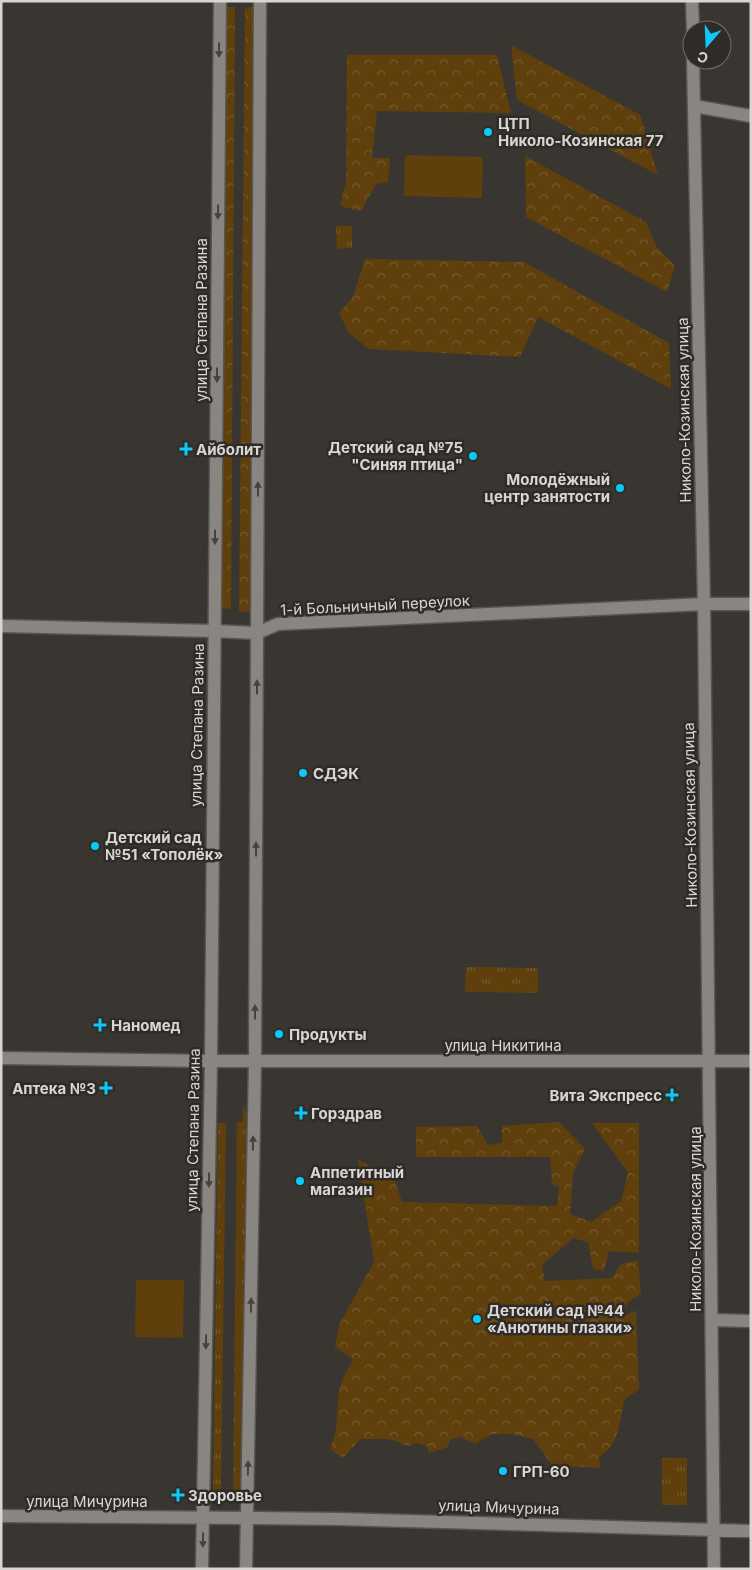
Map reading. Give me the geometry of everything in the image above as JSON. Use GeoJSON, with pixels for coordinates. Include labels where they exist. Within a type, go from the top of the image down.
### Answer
{"type":"FeatureCollection","features":[{"type":"Feature","properties":{"kind":"street","name":"улица Степана Разина"},"geometry":{"type":"LineString","coordinates":[[202,1569],[211,1061],[220,1]]}},
{"type":"Feature","properties":{"kind":"street"},"geometry":{"type":"LineString","coordinates":[[246,1569],[255,1061],[260,1]]}},
{"type":"Feature","properties":{"kind":"street"},"geometry":{"type":"LineString","coordinates":[[692,1],[693,20]]}},
{"type":"Feature","properties":{"kind":"street","name":"Николо-Козинская улица"},"geometry":{"type":"LineString","coordinates":[[694,70],[704,604],[714,1569]]}},
{"type":"Feature","properties":{"kind":"street"},"geometry":{"type":"LineString","coordinates":[[694,106],[751,116]]}},
{"type":"Feature","properties":{"kind":"street","name":"1-й Больничный переулок"},"geometry":{"type":"LineString","coordinates":[[1,626],[257,633],[278,624],[704,604],[751,604]]}},
{"type":"Feature","properties":{"kind":"street"},"geometry":{"type":"LineString","coordinates":[[1,1058],[211,1061]]}},
{"type":"Feature","properties":{"kind":"street","name":"улица Никитина"},"geometry":{"type":"LineString","coordinates":[[211,1061],[751,1062]]}},
{"type":"Feature","properties":{"kind":"street"},"geometry":{"type":"LineString","coordinates":[[712,1320],[751,1321]]}},
{"type":"Feature","properties":{"kind":"street","name":"улица Мичурина"},"geometry":{"type":"LineString","coordinates":[[1,1516],[340,1519],[751,1531]]}},
{"type":"Feature","properties":{"kind":"green space"},"geometry":{"type":"Polygon","coordinates":[[[225,7],[235,7],[231,609],[219,608],[225,7]]]}},
{"type":"Feature","properties":{"kind":"green space"},"geometry":{"type":"Polygon","coordinates":[[[253,7],[250,612],[239,612],[245,8],[253,7]]]}},
{"type":"Feature","properties":{"kind":"green space"},"geometry":{"type":"Polygon","coordinates":[[[511,45],[640,115],[658,175],[517,100],[511,45]]]}},
{"type":"Feature","properties":{"kind":"green space"},"geometry":{"type":"Polygon","coordinates":[[[347,55],[497,55],[511,113],[377,111],[372,158],[390,158],[388,182],[376,184],[361,211],[340,206],[346,182],[347,55]]]}},
{"type":"Feature","properties":{"kind":"green space"},"geometry":{"type":"Polygon","coordinates":[[[405,155],[483,157],[482,198],[404,196],[405,155]]]}},
{"type":"Feature","properties":{"kind":"green space"},"geometry":{"type":"Polygon","coordinates":[[[525,156],[646,222],[656,246],[675,266],[667,292],[526,217],[525,156]]]}},
{"type":"Feature","properties":{"kind":"green space"},"geometry":{"type":"Polygon","coordinates":[[[336,226],[352,226],[352,248],[337,249],[336,226]]]}},
{"type":"Feature","properties":{"kind":"green space"},"geometry":{"type":"Polygon","coordinates":[[[365,259],[524,262],[669,343],[671,389],[538,317],[520,357],[369,349],[349,333],[339,313],[353,297],[365,259]]]}},
{"type":"Feature","properties":{"kind":"green space"},"geometry":{"type":"Polygon","coordinates":[[[466,967],[538,968],[538,993],[465,992],[466,967]]]}},
{"type":"Feature","properties":{"kind":"green space"},"geometry":{"type":"Polygon","coordinates":[[[243,1107],[247,1112],[240,1493],[237,1496],[233,1493],[237,1122],[243,1121],[243,1107]]]}},
{"type":"Feature","properties":{"kind":"green space"},"geometry":{"type":"Polygon","coordinates":[[[559,1122],[585,1149],[573,1173],[570,1214],[591,1222],[621,1201],[628,1172],[592,1123],[639,1123],[639,1253],[609,1251],[604,1271],[593,1269],[588,1242],[573,1238],[542,1265],[545,1281],[612,1278],[621,1264],[638,1260],[641,1294],[628,1302],[622,1316],[636,1311],[639,1389],[624,1400],[618,1432],[611,1446],[599,1457],[600,1468],[552,1465],[533,1439],[512,1434],[492,1434],[475,1444],[460,1437],[450,1440],[448,1447],[429,1453],[427,1446],[415,1443],[408,1446],[390,1439],[360,1439],[343,1458],[330,1449],[335,1433],[340,1387],[353,1359],[335,1347],[339,1325],[374,1262],[358,1160],[394,1178],[402,1202],[557,1206],[559,1187],[552,1184],[550,1157],[416,1157],[416,1127],[477,1126],[488,1145],[502,1143],[502,1126],[559,1122]]]}},
{"type":"Feature","properties":{"kind":"green space"},"geometry":{"type":"Polygon","coordinates":[[[218,1123],[226,1123],[221,1491],[217,1494],[213,1491],[218,1123]]]}},
{"type":"Feature","properties":{"kind":"green space"},"geometry":{"type":"Polygon","coordinates":[[[136,1280],[184,1280],[183,1338],[135,1337],[136,1280]]]}},
{"type":"Feature","properties":{"kind":"green space"},"geometry":{"type":"Polygon","coordinates":[[[662,1458],[687,1458],[687,1505],[662,1505],[662,1458]]]}},
{"type":"Feature","properties":{"kind":"place","name":"ЦТП Николо-Козинская 77"},"geometry":{"type":"Point","coordinates":[488,132]}},
{"type":"Feature","properties":{"kind":"place","name":"Айболит"},"geometry":{"type":"Point","coordinates":[186,449]}},
{"type":"Feature","properties":{"kind":"place","name":"Детский сад №75 \"Синяя птица\""},"geometry":{"type":"Point","coordinates":[473,456]}},
{"type":"Feature","properties":{"kind":"place","name":"Молодёжный центр занятости"},"geometry":{"type":"Point","coordinates":[620,488]}},
{"type":"Feature","properties":{"kind":"place","name":"СДЭК"},"geometry":{"type":"Point","coordinates":[303,773]}},
{"type":"Feature","properties":{"kind":"place","name":"Детский сад №51 «Тополёк»"},"geometry":{"type":"Point","coordinates":[95,846]}},
{"type":"Feature","properties":{"kind":"place","name":"Наномед"},"geometry":{"type":"Point","coordinates":[100,1025]}},
{"type":"Feature","properties":{"kind":"place","name":"Продукты"},"geometry":{"type":"Point","coordinates":[279,1034]}},
{"type":"Feature","properties":{"kind":"place","name":"Аптека №3"},"geometry":{"type":"Point","coordinates":[106,1088]}},
{"type":"Feature","properties":{"kind":"place","name":"Вита Экспресс"},"geometry":{"type":"Point","coordinates":[672,1095]}},
{"type":"Feature","properties":{"kind":"place","name":"Горздрав"},"geometry":{"type":"Point","coordinates":[301,1113]}},
{"type":"Feature","properties":{"kind":"place","name":"Аппетитный магазин"},"geometry":{"type":"Point","coordinates":[300,1181]}},
{"type":"Feature","properties":{"kind":"place","name":"Детский сад №44 «Анютины глазки»"},"geometry":{"type":"Point","coordinates":[477,1319]}},
{"type":"Feature","properties":{"kind":"place","name":"ГРП-60"},"geometry":{"type":"Point","coordinates":[503,1471]}},
{"type":"Feature","properties":{"kind":"place","name":"Здоровье"},"geometry":{"type":"Point","coordinates":[178,1495]}}]}
